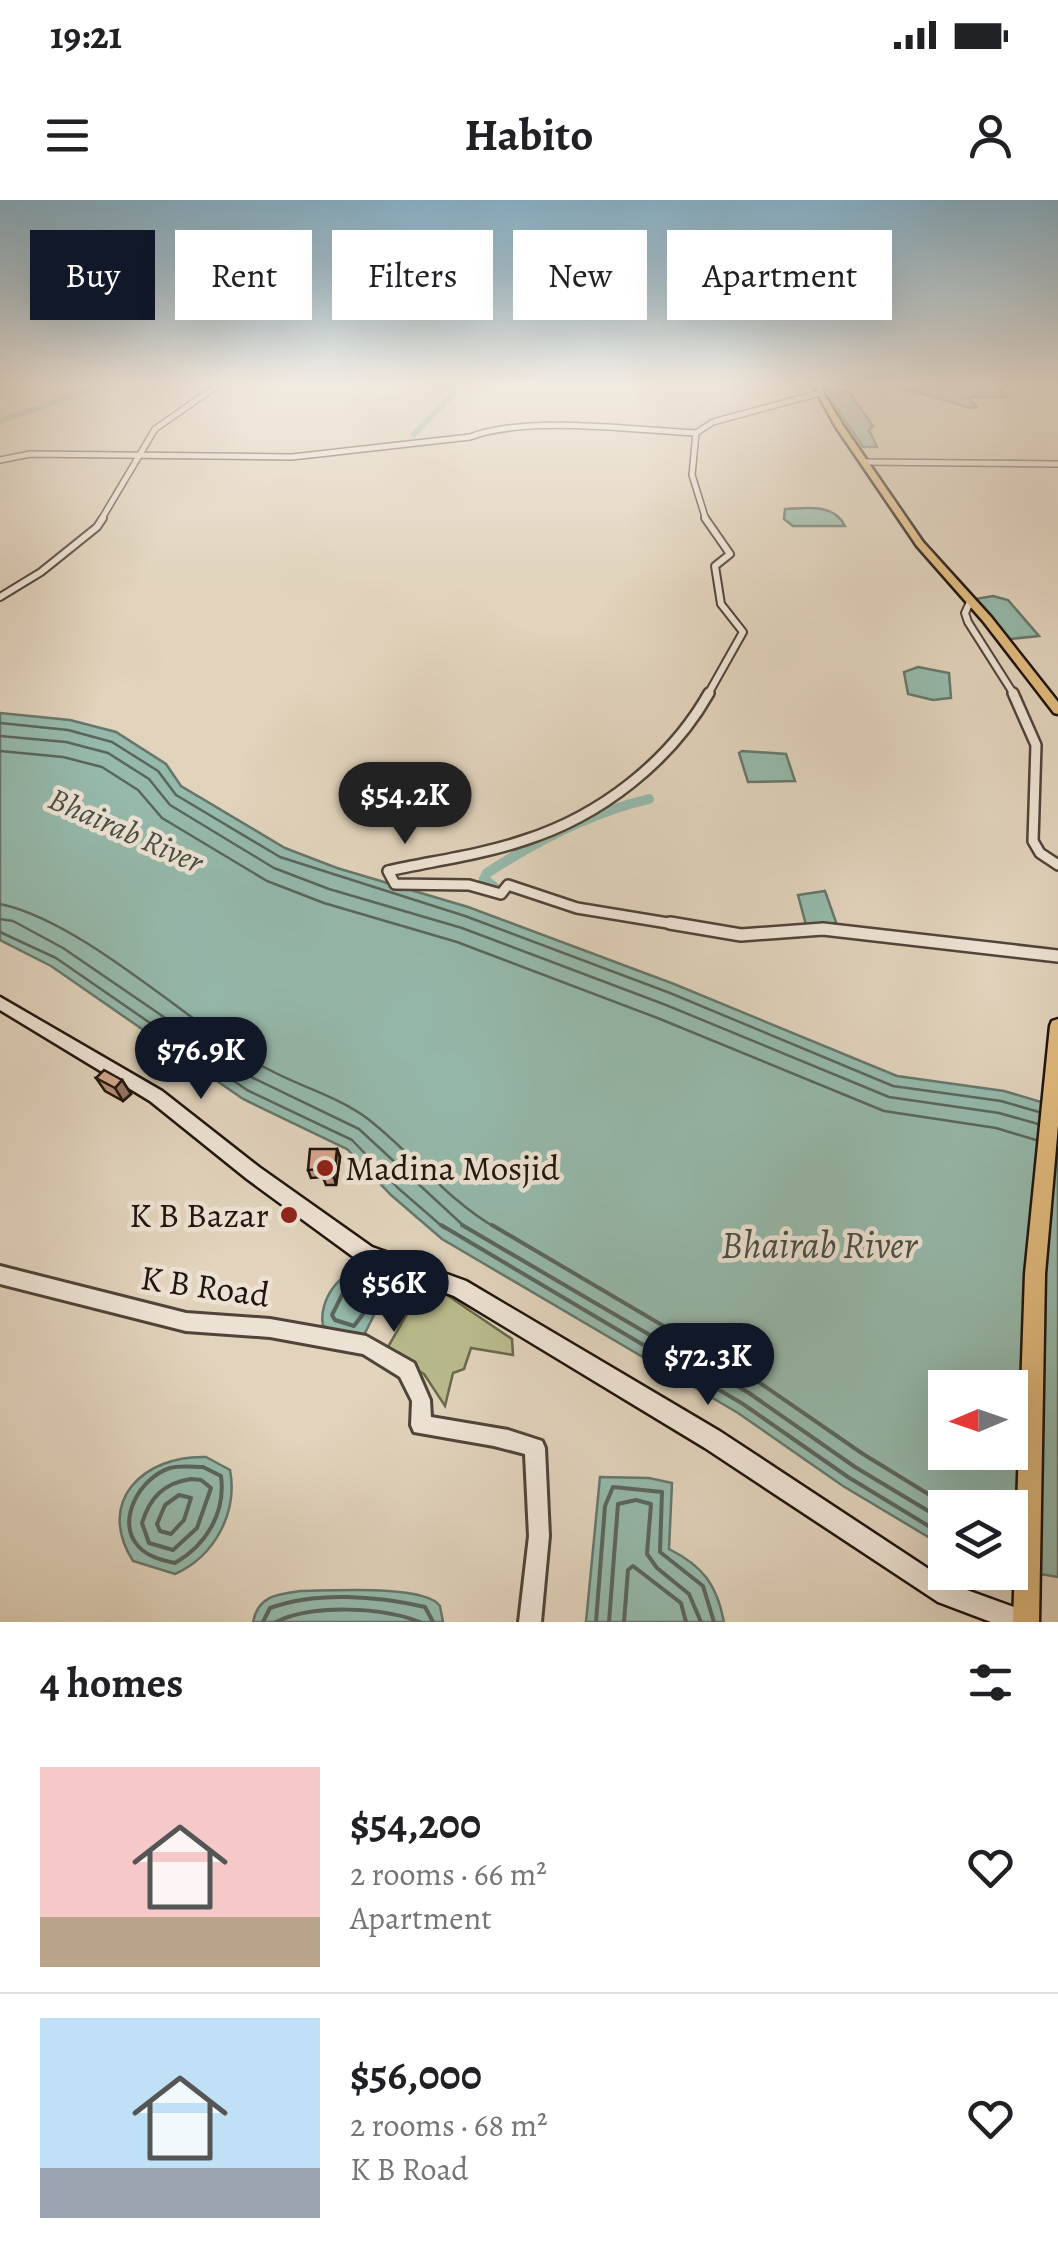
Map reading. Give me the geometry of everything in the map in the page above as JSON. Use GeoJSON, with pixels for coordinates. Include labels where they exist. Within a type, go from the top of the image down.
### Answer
{"type":"FeatureCollection","features":[{"type":"Feature","properties":{"kind":"highway"},"geometry":{"type":"LineString","coordinates":[[857,451],[920,544],[1058,710]]}},
{"type":"Feature","properties":{"kind":"highway"},"geometry":{"type":"LineString","coordinates":[[1026,1622],[1035,1274],[1058,1026]]}},
{"type":"Feature","properties":{"kind":"main road"},"geometry":{"type":"LineString","coordinates":[[0,1003],[156,1096],[253,1173],[366,1254],[459,1288],[713,1440],[946,1594],[1026,1622]]}},
{"type":"Feature","properties":{"kind":"street"},"geometry":{"type":"LineString","coordinates":[[0,597],[32,578],[98,527],[140,451]]}},
{"type":"Feature","properties":{"kind":"street"},"geometry":{"type":"LineString","coordinates":[[0,460],[30,454],[292,457],[343,451]]}},
{"type":"Feature","properties":{"kind":"street"},"geometry":{"type":"LineString","coordinates":[[692,451],[689,466],[692,487],[715,537],[730,554],[716,566],[721,604],[743,632],[695,718],[651,768],[594,808],[526,840],[390,869],[393,882],[470,885],[501,894],[508,885],[577,908],[741,935],[824,929],[1058,956]]}},
{"type":"Feature","properties":{"kind":"street"},"geometry":{"type":"LineString","coordinates":[[864,462],[1058,464]]}},
{"type":"Feature","properties":{"kind":"street"},"geometry":{"type":"LineString","coordinates":[[0,585],[32,578]]}},
{"type":"Feature","properties":{"kind":"street"},"geometry":{"type":"LineString","coordinates":[[970,602],[965,613],[968,622],[1023,708],[1032,732],[1036,746],[1033,841],[1040,853],[1058,864]]}},
{"type":"Feature","properties":{"kind":"street","name":"K B Road"},"geometry":{"type":"LineString","coordinates":[[0,1275],[186,1322],[270,1328],[366,1345],[406,1370],[421,1400],[421,1425],[464,1435],[514,1440],[534,1448],[539,1536],[530,1622]]}},
{"type":"Feature","properties":{"kind":"shaded area"},"geometry":{"type":"Polygon","coordinates":[[[426,1281],[512,1339],[513,1355],[471,1348],[464,1369],[453,1373],[445,1406],[424,1374],[385,1352],[426,1281]]]}},
{"type":"Feature","properties":{"kind":"water"},"geometry":{"type":"Polygon","coordinates":[[[785,509],[827,510],[845,526],[793,526],[784,519],[785,509]]]}},
{"type":"Feature","properties":{"kind":"water"},"geometry":{"type":"Polygon","coordinates":[[[993,596],[1008,600],[1039,636],[1010,639],[975,599],[993,596]]]}},
{"type":"Feature","properties":{"kind":"water"},"geometry":{"type":"Polygon","coordinates":[[[918,667],[949,673],[951,698],[933,700],[908,694],[904,672],[918,667]]]}},
{"type":"Feature","properties":{"kind":"water","name":"Bhairab River"},"geometry":{"type":"Polygon","coordinates":[[[0,713],[70,720],[116,732],[166,764],[181,786],[285,848],[337,868],[468,907],[674,984],[897,1076],[1004,1091],[1058,1107],[1058,1577],[1028,1572],[1028,1490],[928,1490],[928,1537],[843,1486],[738,1413],[442,1239],[391,1195],[347,1149],[243,1099],[51,966],[0,940],[0,713]]]}},
{"type":"Feature","properties":{"kind":"water"},"geometry":{"type":"Polygon","coordinates":[[[739,753],[786,754],[795,781],[748,782],[739,753]]]}},
{"type":"Feature","properties":{"kind":"water"},"geometry":{"type":"Polygon","coordinates":[[[408,791],[413,798],[409,819],[369,815],[375,793],[408,791]]]}},
{"type":"Feature","properties":{"kind":"water"},"geometry":{"type":"Polygon","coordinates":[[[825,891],[837,925],[806,925],[798,895],[825,891]]]}},
{"type":"Feature","properties":{"kind":"water"},"geometry":{"type":"Polygon","coordinates":[[[376,1268],[384,1279],[383,1297],[362,1339],[323,1326],[324,1307],[333,1288],[348,1274],[376,1268]]]}},
{"type":"Feature","properties":{"kind":"water"},"geometry":{"type":"Polygon","coordinates":[[[206,1457],[230,1470],[232,1486],[227,1517],[212,1544],[202,1556],[175,1574],[133,1561],[123,1539],[120,1519],[123,1501],[132,1486],[163,1464],[206,1457]]]}},
{"type":"Feature","properties":{"kind":"water"},"geometry":{"type":"Polygon","coordinates":[[[600,1477],[649,1478],[672,1483],[669,1549],[691,1562],[707,1578],[724,1622],[586,1622],[600,1477]]]}},
{"type":"Feature","properties":{"kind":"water"},"geometry":{"type":"Polygon","coordinates":[[[300,1591],[416,1594],[440,1606],[443,1622],[253,1622],[264,1602],[276,1595],[300,1591]]]}},
{"type":"Feature","properties":{"kind":"building"},"geometry":{"type":"Polygon","coordinates":[[[104,1070],[122,1080],[115,1088],[96,1078],[104,1070]]]}},
{"type":"Feature","properties":{"kind":"building"},"geometry":{"type":"Polygon","coordinates":[[[310,1149],[337,1149],[334,1177],[323,1177],[324,1169],[308,1170],[310,1149]]]}},
{"type":"Feature","properties":{"kind":"waterway"},"geometry":{"type":"LineString","coordinates":[[498,890],[484,879],[505,861],[586,820],[649,799]]}},
{"type":"Feature","properties":{"kind":"place","name":"Madina Mosjid"},"geometry":{"type":"Point","coordinates":[325,1168]}},
{"type":"Feature","properties":{"kind":"place","name":"K B Bazar"},"geometry":{"type":"Point","coordinates":[289,1215]}}]}
